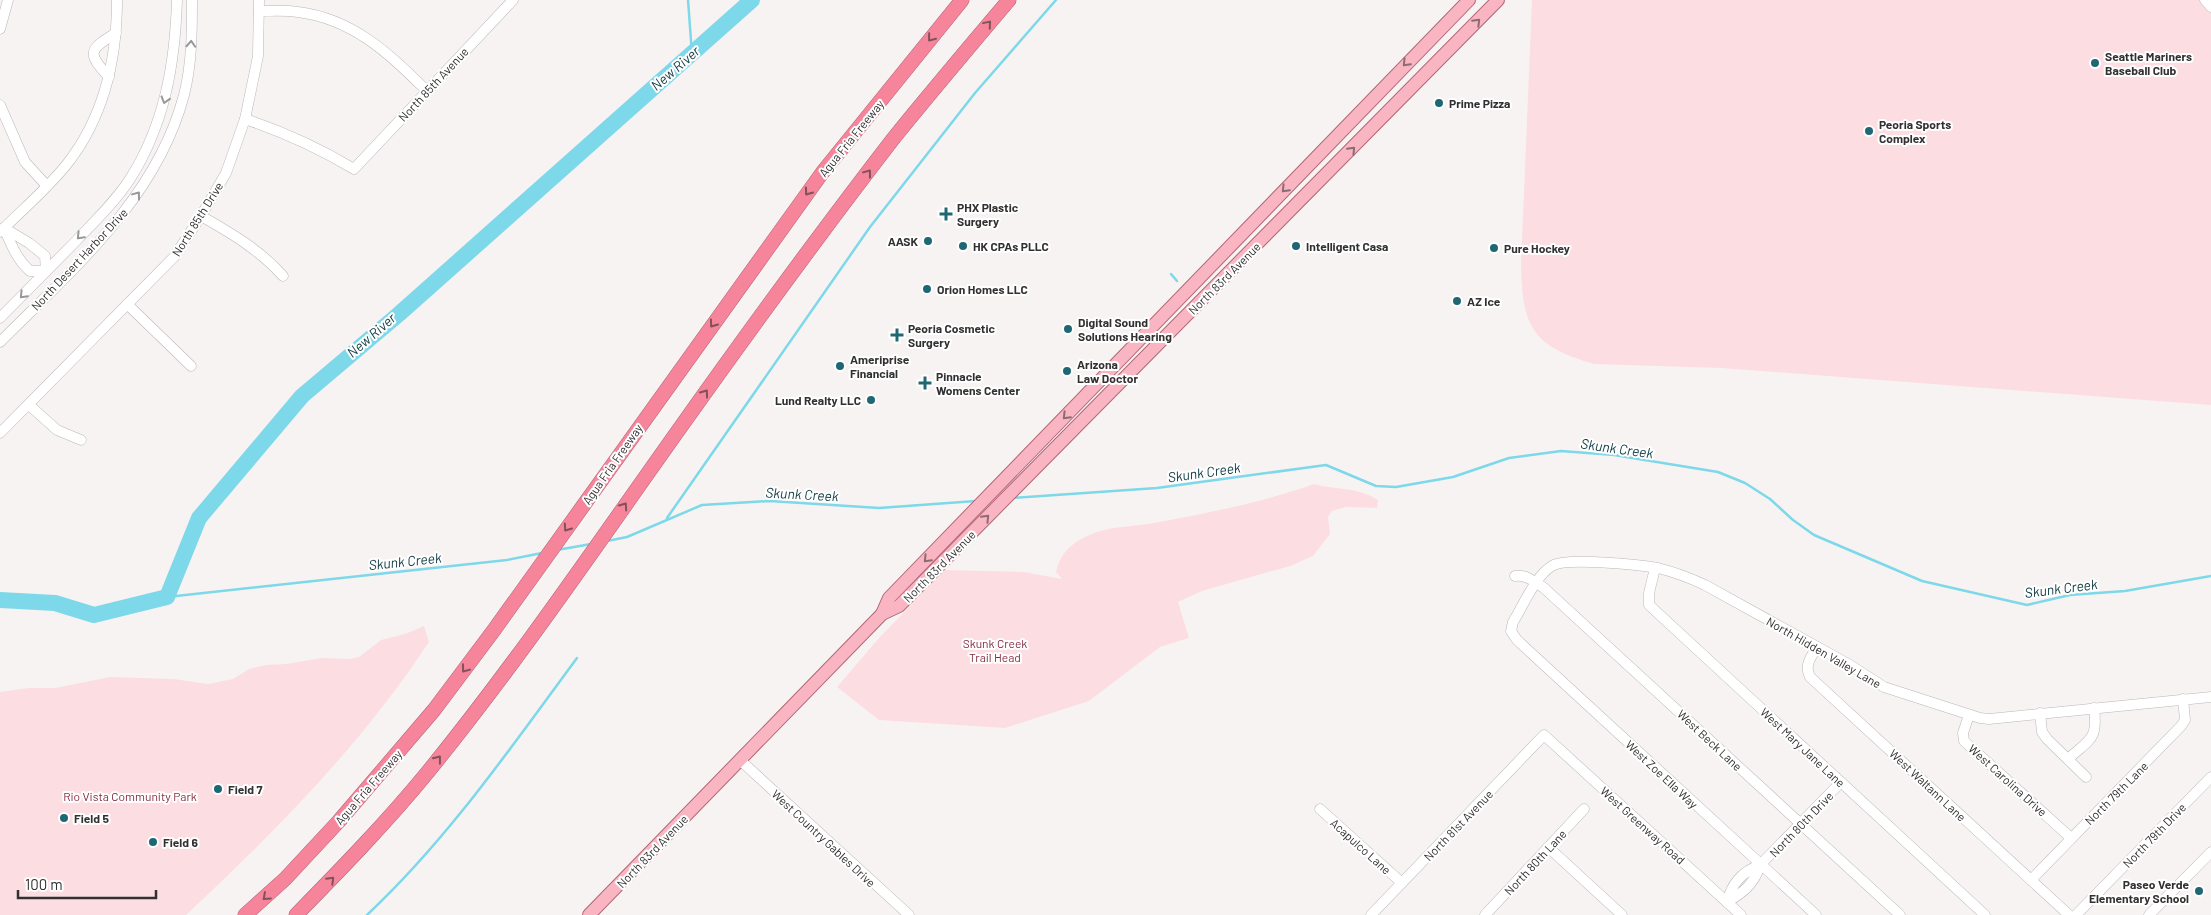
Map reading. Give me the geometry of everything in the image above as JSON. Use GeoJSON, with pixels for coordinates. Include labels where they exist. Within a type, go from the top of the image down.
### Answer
{"type":"FeatureCollection","features":[{"type":"Feature","properties":{"kind":"highway","name":"Agua Fria Freeway"},"geometry":{"type":"LineString","coordinates":[[245,915],[285,879],[339,821],[434,710],[494,630],[822,173],[962,0]]}},
{"type":"Feature","properties":{"kind":"highway"},"geometry":{"type":"LineString","coordinates":[[296,915],[352,859],[426,775],[546,618],[676,433],[893,140],[1008,0]]}},
{"type":"Feature","properties":{"kind":"main road","name":"North 83rd Avenue"},"geometry":{"type":"LineString","coordinates":[[588,915],[882,614],[889,598],[1468,0]]}},
{"type":"Feature","properties":{"kind":"main road","name":"North 83rd Avenue"},"geometry":{"type":"LineString","coordinates":[[882,614],[899,606],[1498,0]]}},
{"type":"Feature","properties":{"kind":"street"},"geometry":{"type":"LineString","coordinates":[[0,28],[8,0]]}},
{"type":"Feature","properties":{"kind":"street"},"geometry":{"type":"LineString","coordinates":[[2,230],[67,164],[88,129],[106,92],[116,33],[117,0]]}},
{"type":"Feature","properties":{"kind":"street","name":"North Desert Harbor Drive"},"geometry":{"type":"LineString","coordinates":[[0,318],[108,206],[130,179],[144,153],[170,84],[175,51],[176,0]]}},
{"type":"Feature","properties":{"kind":"street","name":"North Desert Harbor Drive"},"geometry":{"type":"LineString","coordinates":[[0,342],[115,224],[143,187],[171,133],[184,93],[190,55],[192,0]]}},
{"type":"Feature","properties":{"kind":"street","name":"North 85th Drive"},"geometry":{"type":"LineString","coordinates":[[0,434],[174,257],[201,216],[226,173],[245,120],[258,56],[259,0]]}},
{"type":"Feature","properties":{"kind":"street"},"geometry":{"type":"LineString","coordinates":[[2205,0],[2211,7]]}},
{"type":"Feature","properties":{"kind":"street","name":"North 85th Avenue"},"geometry":{"type":"LineString","coordinates":[[245,120],[282,131],[325,151],[354,169],[428,91],[506,2]]}},
{"type":"Feature","properties":{"kind":"street"},"geometry":{"type":"LineString","coordinates":[[260,11],[298,12],[349,26],[388,52],[428,91]]}},
{"type":"Feature","properties":{"kind":"street"},"geometry":{"type":"LineString","coordinates":[[109,77],[94,60],[94,53],[95,48],[101,41],[116,33]]}},
{"type":"Feature","properties":{"kind":"street"},"geometry":{"type":"LineString","coordinates":[[0,105],[24,162],[46,185]]}},
{"type":"Feature","properties":{"kind":"street"},"geometry":{"type":"LineString","coordinates":[[201,216],[251,246],[270,261],[283,276]]}},
{"type":"Feature","properties":{"kind":"street"},"geometry":{"type":"LineString","coordinates":[[2,230],[16,255],[30,271],[46,271]]}},
{"type":"Feature","properties":{"kind":"street"},"geometry":{"type":"LineString","coordinates":[[2,230],[29,243],[45,256],[46,271],[58,283]]}},
{"type":"Feature","properties":{"kind":"street"},"geometry":{"type":"LineString","coordinates":[[16,255],[29,243]]}},
{"type":"Feature","properties":{"kind":"street"},"geometry":{"type":"LineString","coordinates":[[127,304],[191,366]]}},
{"type":"Feature","properties":{"kind":"street"},"geometry":{"type":"LineString","coordinates":[[29,405],[57,430],[80,440]]}},
{"type":"Feature","properties":{"kind":"street","name":"North Hidden Valley Lane"},"geometry":{"type":"LineString","coordinates":[[1511,631],[1513,622],[1548,569],[1559,563],[1618,564],[1655,568],[1705,585],[1817,647],[1884,687],[1969,715],[1989,719],[2211,697]]}},
{"type":"Feature","properties":{"kind":"street","name":"West Mary Jane Lane"},"geometry":{"type":"LineString","coordinates":[[1655,568],[1649,593],[1649,605],[1985,915]]}},
{"type":"Feature","properties":{"kind":"street","name":"West Beck Lane"},"geometry":{"type":"LineString","coordinates":[[1515,576],[1521,575],[1537,583],[1900,915]]}},
{"type":"Feature","properties":{"kind":"street","name":"West Zoe Ella Way"},"geometry":{"type":"LineString","coordinates":[[1511,631],[1528,651],[1816,915]]}},
{"type":"Feature","properties":{"kind":"street","name":"West Waltann Lane"},"geometry":{"type":"LineString","coordinates":[[1817,647],[1807,664],[1807,671],[1810,677],[2070,915]]}},
{"type":"Feature","properties":{"kind":"street","name":"North 79th Lane"},"geometry":{"type":"LineString","coordinates":[[2031,880],[2181,726],[2185,720],[2183,699]]}},
{"type":"Feature","properties":{"kind":"street"},"geometry":{"type":"LineString","coordinates":[[2068,759],[2093,736],[2096,728],[2094,708]]}},
{"type":"Feature","properties":{"kind":"street"},"geometry":{"type":"LineString","coordinates":[[2040,713],[2042,732],[2086,776]]}},
{"type":"Feature","properties":{"kind":"street","name":"West Carolina Drive"},"geometry":{"type":"LineString","coordinates":[[1969,715],[1963,733],[1964,741],[2071,838]]}},
{"type":"Feature","properties":{"kind":"street","name":"North 81st Avenue"},"geometry":{"type":"LineString","coordinates":[[1371,915],[1544,735]]}},
{"type":"Feature","properties":{"kind":"street","name":"West Greenway Road"},"geometry":{"type":"LineString","coordinates":[[1544,735],[1741,915]]}},
{"type":"Feature","properties":{"kind":"street","name":"West Country Gables Drive"},"geometry":{"type":"LineString","coordinates":[[740,760],[909,915]]}},
{"type":"Feature","properties":{"kind":"street","name":"North 79th Drive"},"geometry":{"type":"LineString","coordinates":[[2076,915],[2211,777]]}},
{"type":"Feature","properties":{"kind":"street","name":"North 80th Drive"},"geometry":{"type":"LineString","coordinates":[[1727,902],[1731,888],[1747,870],[1760,865],[1841,782]]}},
{"type":"Feature","properties":{"kind":"street","name":"Acapulco Lane"},"geometry":{"type":"LineString","coordinates":[[1320,809],[1402,883]]}},
{"type":"Feature","properties":{"kind":"street","name":"North 80th Lane"},"geometry":{"type":"LineString","coordinates":[[1485,915],[1584,809]]}},
{"type":"Feature","properties":{"kind":"street"},"geometry":{"type":"LineString","coordinates":[[1548,847],[1622,915]]}},
{"type":"Feature","properties":{"kind":"street"},"geometry":{"type":"LineString","coordinates":[[2149,915],[2211,852]]}},
{"type":"Feature","properties":{"kind":"green space","name":"Peoria Sports Complex"},"geometry":{"type":"Polygon","coordinates":[[[1532,0],[2211,0],[2211,405],[1721,368],[1594,364],[1556,349],[1543,341],[1534,330],[1524,303],[1522,285],[1521,263],[1532,0]]]}},
{"type":"Feature","properties":{"kind":"green space","name":"Skunk Creek Trail Head"},"geometry":{"type":"Polygon","coordinates":[[[1314,484],[1363,493],[1378,500],[1377,508],[1346,507],[1332,511],[1328,517],[1330,534],[1313,556],[1290,566],[1202,591],[1178,602],[1189,638],[1160,647],[1089,701],[1005,728],[879,720],[837,687],[879,638],[945,570],[1024,572],[1062,579],[1056,572],[1060,560],[1076,542],[1087,536],[1111,529],[1154,523],[1255,502],[1314,484]]]}},
{"type":"Feature","properties":{"kind":"green space","name":"Rio Vista Community Park"},"geometry":{"type":"Polygon","coordinates":[[[424,626],[429,642],[375,716],[316,786],[252,852],[186,915],[0,915],[0,692],[28,688],[55,688],[110,677],[174,679],[208,684],[233,679],[249,669],[266,665],[322,658],[350,659],[359,657],[381,640],[405,634],[424,626]]]}},
{"type":"Feature","properties":{"kind":"waterway"},"geometry":{"type":"LineString","coordinates":[[688,0],[692,54]]}},
{"type":"Feature","properties":{"kind":"waterway","name":"New River"},"geometry":{"type":"LineString","coordinates":[[0,600],[55,603],[94,615],[167,597],[199,518],[302,396],[399,314],[752,0]]}},
{"type":"Feature","properties":{"kind":"waterway"},"geometry":{"type":"LineString","coordinates":[[667,518],[870,227],[975,93],[1056,0]]}},
{"type":"Feature","properties":{"kind":"waterway"},"geometry":{"type":"LineString","coordinates":[[1171,274],[1177,281]]}},
{"type":"Feature","properties":{"kind":"waterway","name":"Skunk Creek"},"geometry":{"type":"LineString","coordinates":[[1012,498],[1157,488],[1326,465],[1376,486],[1396,487],[1453,477],[1509,458],[1561,451],[1614,455],[1718,472],[1745,483],[1770,499],[1793,520],[1814,535],[1922,581],[2027,605],[2070,595],[2125,591],[2211,576]]}},
{"type":"Feature","properties":{"kind":"waterway","name":"Skunk Creek"},"geometry":{"type":"LineString","coordinates":[[607,541],[627,537],[702,505],[770,501],[879,508],[976,501]]}},
{"type":"Feature","properties":{"kind":"waterway","name":"Skunk Creek"},"geometry":{"type":"LineString","coordinates":[[557,550],[591,544]]}},
{"type":"Feature","properties":{"kind":"waterway","name":"Skunk Creek"},"geometry":{"type":"LineString","coordinates":[[167,597],[507,560],[542,553]]}},
{"type":"Feature","properties":{"kind":"waterway"},"geometry":{"type":"LineString","coordinates":[[367,915],[397,886],[452,823],[577,658]]}},
{"type":"Feature","properties":{"kind":"place","name":"Seattle Mariners Baseball Club"},"geometry":{"type":"Point","coordinates":[2095,63]}},
{"type":"Feature","properties":{"kind":"place","name":"Prime Pizza"},"geometry":{"type":"Point","coordinates":[1439,103]}},
{"type":"Feature","properties":{"kind":"place","name":"Peoria Sports Complex"},"geometry":{"type":"Point","coordinates":[1869,131]}},
{"type":"Feature","properties":{"kind":"place","name":"PHX Plastic Surgery"},"geometry":{"type":"Point","coordinates":[946,214]}},
{"type":"Feature","properties":{"kind":"place","name":"AASK"},"geometry":{"type":"Point","coordinates":[928,241]}},
{"type":"Feature","properties":{"kind":"place","name":"HK CPAs PLLC"},"geometry":{"type":"Point","coordinates":[963,246]}},
{"type":"Feature","properties":{"kind":"place","name":"Intelligent Casa"},"geometry":{"type":"Point","coordinates":[1296,246]}},
{"type":"Feature","properties":{"kind":"place","name":"Pure Hockey"},"geometry":{"type":"Point","coordinates":[1494,248]}},
{"type":"Feature","properties":{"kind":"place","name":"Orion Homes LLC"},"geometry":{"type":"Point","coordinates":[927,289]}},
{"type":"Feature","properties":{"kind":"place","name":"AZ Ice"},"geometry":{"type":"Point","coordinates":[1457,301]}},
{"type":"Feature","properties":{"kind":"place","name":"Digital Sound Solutions Hearing"},"geometry":{"type":"Point","coordinates":[1068,329]}},
{"type":"Feature","properties":{"kind":"place","name":"Peoria Cosmetic Surgery"},"geometry":{"type":"Point","coordinates":[897,335]}},
{"type":"Feature","properties":{"kind":"place","name":"Ameriprise Financial"},"geometry":{"type":"Point","coordinates":[840,366]}},
{"type":"Feature","properties":{"kind":"place","name":"Arizona Law Doctor"},"geometry":{"type":"Point","coordinates":[1067,371]}},
{"type":"Feature","properties":{"kind":"place","name":"Pinnacle Womens Center"},"geometry":{"type":"Point","coordinates":[925,383]}},
{"type":"Feature","properties":{"kind":"place","name":"Lund Realty LLC"},"geometry":{"type":"Point","coordinates":[871,400]}},
{"type":"Feature","properties":{"kind":"place","name":"Field 7"},"geometry":{"type":"Point","coordinates":[218,789]}},
{"type":"Feature","properties":{"kind":"place","name":"Field 5"},"geometry":{"type":"Point","coordinates":[64,818]}},
{"type":"Feature","properties":{"kind":"place","name":"Field 6"},"geometry":{"type":"Point","coordinates":[153,842]}},
{"type":"Feature","properties":{"kind":"place","name":"Paseo Verde Elementary School"},"geometry":{"type":"Point","coordinates":[2199,891]}}]}
